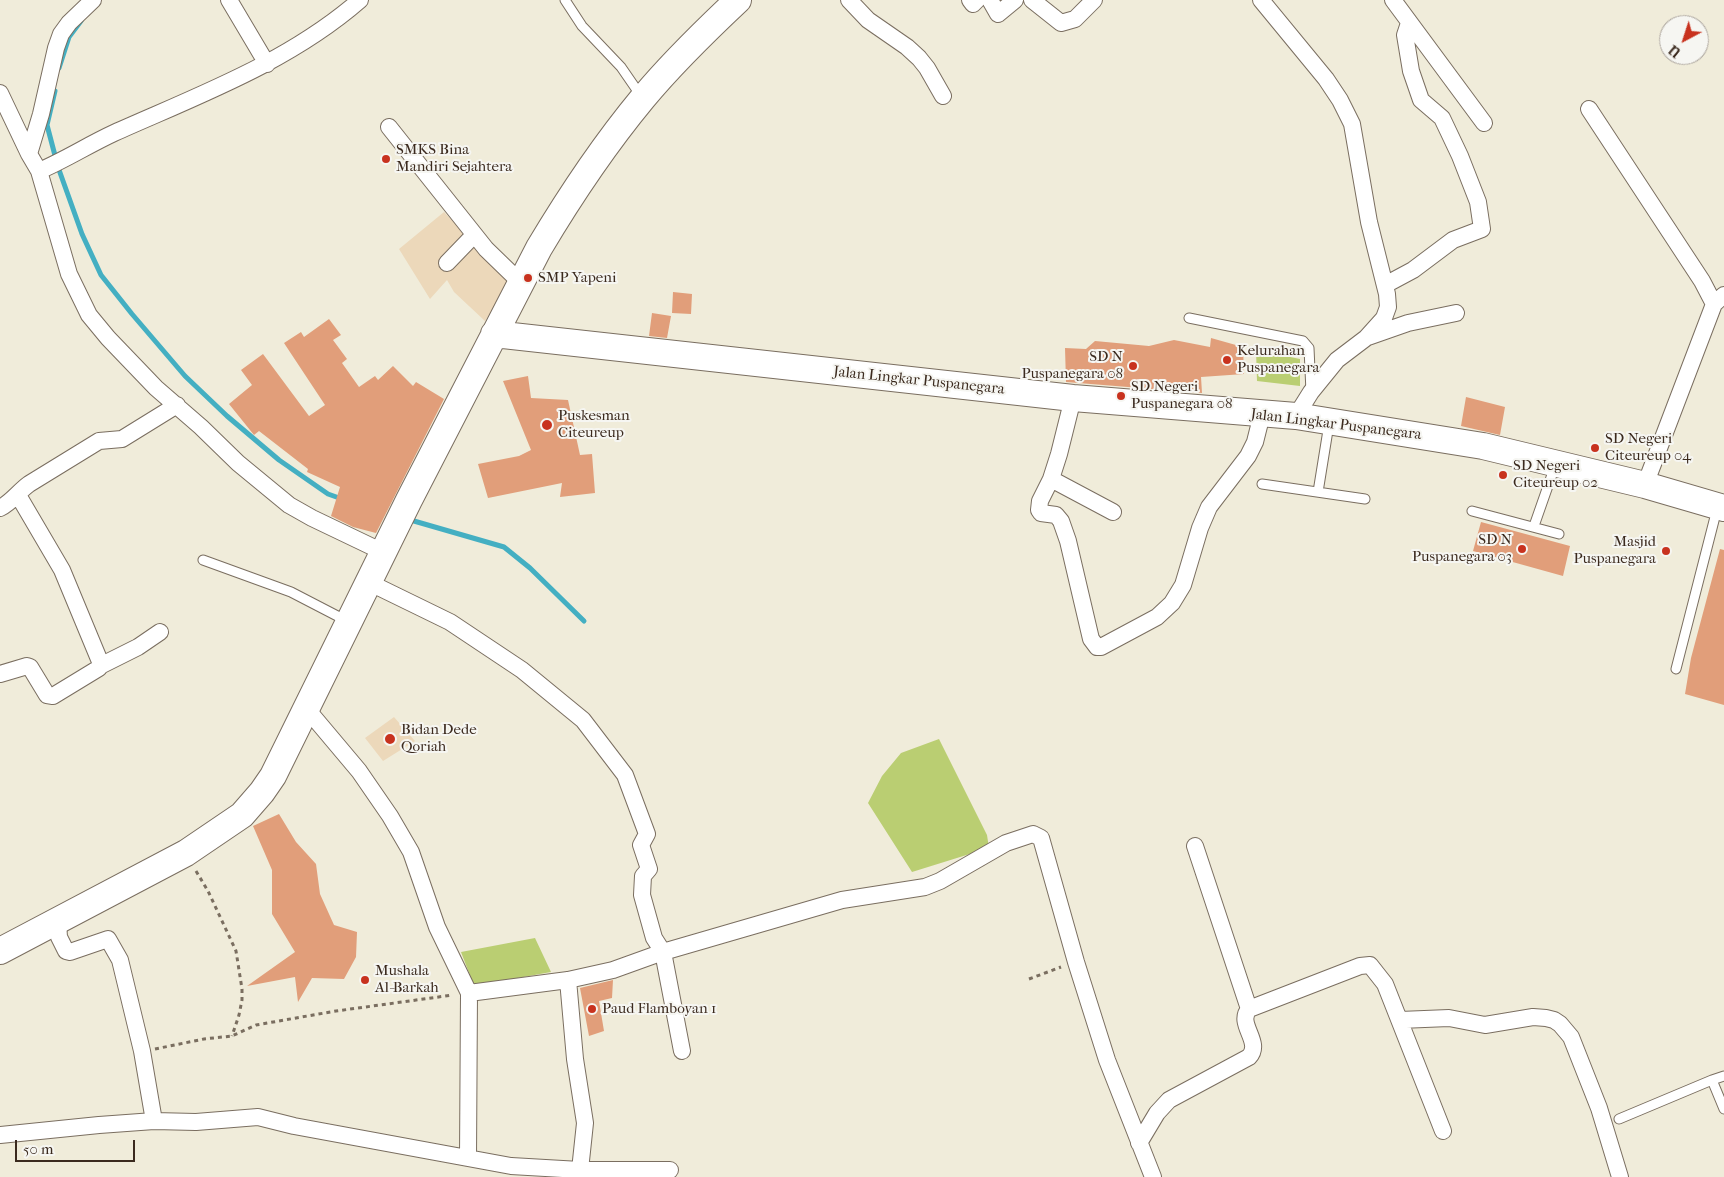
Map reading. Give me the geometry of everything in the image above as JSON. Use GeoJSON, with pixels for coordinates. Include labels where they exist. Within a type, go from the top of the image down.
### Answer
{"type":"FeatureCollection","features":[{"type":"Feature","properties":{"kind":"main road"},"geometry":{"type":"LineString","coordinates":[[0,951],[186,853],[232,823],[253,804],[273,776],[409,500],[520,282],[563,208],[643,98],[738,0]]}},
{"type":"Feature","properties":{"kind":"main road","name":"Jalan Lingkar Puspanegara"},"geometry":{"type":"LineString","coordinates":[[494,334],[1073,398],[1296,416],[1483,446],[1645,485],[1721,507]]}},
{"type":"Feature","properties":{"kind":"street"},"geometry":{"type":"LineString","coordinates":[[29,154],[61,34],[69,23],[93,0]]}},
{"type":"Feature","properties":{"kind":"street"},"geometry":{"type":"LineString","coordinates":[[229,0],[267,64]]}},
{"type":"Feature","properties":{"kind":"street"},"geometry":{"type":"LineString","coordinates":[[49,167],[111,135],[220,88],[267,64],[317,33],[360,0]]}},
{"type":"Feature","properties":{"kind":"street"},"geometry":{"type":"LineString","coordinates":[[849,0],[868,20],[919,58],[943,96]]}},
{"type":"Feature","properties":{"kind":"street"},"geometry":{"type":"LineString","coordinates":[[970,0],[973,4],[978,0]]}},
{"type":"Feature","properties":{"kind":"street"},"geometry":{"type":"LineString","coordinates":[[990,0],[998,14],[1015,0]]}},
{"type":"Feature","properties":{"kind":"street"},"geometry":{"type":"LineString","coordinates":[[1032,0],[1061,23],[1075,19],[1094,0]]}},
{"type":"Feature","properties":{"kind":"street"},"geometry":{"type":"LineString","coordinates":[[1261,0],[1326,79],[1340,100],[1352,124],[1369,222],[1385,285],[1388,307],[1384,318],[1366,338],[1337,360],[1311,392],[1296,416]]}},
{"type":"Feature","properties":{"kind":"street"},"geometry":{"type":"LineString","coordinates":[[1393,0],[1484,123]]}},
{"type":"Feature","properties":{"kind":"street"},"geometry":{"type":"LineString","coordinates":[[1385,285],[1413,270],[1453,240],[1482,229],[1478,202],[1460,156],[1442,118],[1421,100],[1411,71],[1405,35],[1409,23]]}},
{"type":"Feature","properties":{"kind":"street"},"geometry":{"type":"LineString","coordinates":[[0,93],[29,154],[49,167],[69,274],[89,315],[108,338],[156,388],[177,405],[238,463],[289,505],[312,518],[386,547]]}},
{"type":"Feature","properties":{"kind":"street"},"geometry":{"type":"LineString","coordinates":[[1588,109],[1702,281],[1719,299],[1645,485]]}},
{"type":"Feature","properties":{"kind":"street"},"geometry":{"type":"LineString","coordinates":[[389,127],[474,235],[520,282]]}},
{"type":"Feature","properties":{"kind":"street"},"geometry":{"type":"LineString","coordinates":[[447,263],[474,235]]}},
{"type":"Feature","properties":{"kind":"street"},"geometry":{"type":"LineString","coordinates":[[1366,338],[1408,323],[1456,313]]}},
{"type":"Feature","properties":{"kind":"street"},"geometry":{"type":"LineString","coordinates":[[1073,398],[1059,454],[1051,479],[1040,501],[1039,510],[1041,513],[1056,515],[1061,521],[1068,541],[1091,639],[1097,647],[1102,647],[1157,617],[1172,604],[1183,585],[1200,528],[1209,507],[1248,456],[1255,442],[1262,414]]}},
{"type":"Feature","properties":{"kind":"street"},"geometry":{"type":"LineString","coordinates":[[0,508],[29,484],[99,441],[122,439],[177,405]]}},
{"type":"Feature","properties":{"kind":"street"},"geometry":{"type":"LineString","coordinates":[[1051,479],[1113,512]]}},
{"type":"Feature","properties":{"kind":"street"},"geometry":{"type":"LineString","coordinates":[[18,495],[62,570],[101,664],[100,666]]}},
{"type":"Feature","properties":{"kind":"street"},"geometry":{"type":"LineString","coordinates":[[368,582],[450,622],[522,670],[583,720],[625,775],[647,834],[641,846],[649,869],[643,876],[642,895],[654,938],[663,952],[682,1051]]}},
{"type":"Feature","properties":{"kind":"street"},"geometry":{"type":"LineString","coordinates":[[0,674],[27,666],[30,667],[47,695],[53,696],[100,666],[138,647],[160,632]]}},
{"type":"Feature","properties":{"kind":"street"},"geometry":{"type":"LineString","coordinates":[[306,708],[359,771],[390,816],[411,852],[437,927],[469,993],[468,1158]]}},
{"type":"Feature","properties":{"kind":"street"},"geometry":{"type":"LineString","coordinates":[[469,993],[568,980],[613,970],[663,952],[842,900],[926,887],[1006,843],[1033,834],[1041,838],[1076,962],[1107,1060],[1153,1177]]}},
{"type":"Feature","properties":{"kind":"street"},"geometry":{"type":"LineString","coordinates":[[1195,846],[1249,1009]]}},
{"type":"Feature","properties":{"kind":"street"},"geometry":{"type":"LineString","coordinates":[[58,922],[60,937],[66,951],[70,952],[106,938],[111,942],[120,960],[142,1051],[154,1121]]}},
{"type":"Feature","properties":{"kind":"street"},"geometry":{"type":"LineString","coordinates":[[1139,1143],[1157,1113],[1169,1100],[1249,1057],[1253,1053],[1254,1048],[1245,1019],[1249,1009],[1360,966],[1370,965],[1385,984],[1443,1130]]}},
{"type":"Feature","properties":{"kind":"street"},"geometry":{"type":"LineString","coordinates":[[568,980],[575,1059],[585,1123],[580,1170]]}},
{"type":"Feature","properties":{"kind":"street"},"geometry":{"type":"LineString","coordinates":[[1400,1020],[1450,1018],[1485,1024],[1533,1018],[1554,1020],[1565,1029],[1571,1038],[1599,1108],[1620,1177]]}},
{"type":"Feature","properties":{"kind":"street"},"geometry":{"type":"LineString","coordinates":[[0,1135],[154,1121],[196,1122],[258,1117],[294,1126],[512,1166],[580,1170],[670,1170]]}},
{"type":"Feature","properties":{"kind":"lane"},"geometry":{"type":"LineString","coordinates":[[565,0],[582,26],[621,67],[643,98]]}},
{"type":"Feature","properties":{"kind":"lane"},"geometry":{"type":"LineString","coordinates":[[1189,318],[1303,341],[1309,348],[1311,392]]}},
{"type":"Feature","properties":{"kind":"lane"},"geometry":{"type":"LineString","coordinates":[[1318,492],[1329,422]]}},
{"type":"Feature","properties":{"kind":"lane"},"geometry":{"type":"LineString","coordinates":[[1534,526],[1556,463]]}},
{"type":"Feature","properties":{"kind":"lane"},"geometry":{"type":"LineString","coordinates":[[1262,484],[1365,499]]}},
{"type":"Feature","properties":{"kind":"lane"},"geometry":{"type":"LineString","coordinates":[[1676,669],[1721,507]]}},
{"type":"Feature","properties":{"kind":"lane"},"geometry":{"type":"LineString","coordinates":[[1472,511],[1560,534]]}},
{"type":"Feature","properties":{"kind":"lane"},"geometry":{"type":"LineString","coordinates":[[203,560],[291,592],[349,623]]}},
{"type":"Feature","properties":{"kind":"lane"},"geometry":{"type":"LineString","coordinates":[[1619,1119],[1724,1076]]}},
{"type":"Feature","properties":{"kind":"lane"},"geometry":{"type":"LineString","coordinates":[[1712,1080],[1724,1109]]}},
{"type":"Feature","properties":{"kind":"path"},"geometry":{"type":"LineString","coordinates":[[186,853],[208,891],[236,951],[242,1000],[240,1015],[232,1036]]}},
{"type":"Feature","properties":{"kind":"path"},"geometry":{"type":"LineString","coordinates":[[1029,978],[1076,962]]}},
{"type":"Feature","properties":{"kind":"path"},"geometry":{"type":"LineString","coordinates":[[142,1051],[204,1039],[232,1036],[256,1026],[282,1020],[469,993]]}},
{"type":"Feature","properties":{"kind":"shaded area"},"geometry":{"type":"Polygon","coordinates":[[[444,212],[505,276],[509,286],[485,321],[454,292],[447,280],[430,299],[399,249],[444,212]]]}},
{"type":"Feature","properties":{"kind":"shaded area","name":"Bidan Dede Qoriah"},"geometry":{"type":"Polygon","coordinates":[[[394,717],[415,741],[383,761],[365,738],[394,717]]]}},
{"type":"Feature","properties":{"kind":"green space"},"geometry":{"type":"Polygon","coordinates":[[[1256,350],[1300,359],[1300,386],[1257,381],[1256,350]]]}},
{"type":"Feature","properties":{"kind":"green space"},"geometry":{"type":"Polygon","coordinates":[[[939,739],[987,835],[989,848],[912,872],[868,803],[882,776],[901,753],[939,739]]]}},
{"type":"Feature","properties":{"kind":"green space"},"geometry":{"type":"Polygon","coordinates":[[[535,938],[551,972],[474,986],[461,952],[535,938]]]}},
{"type":"Feature","properties":{"kind":"building"},"geometry":{"type":"Polygon","coordinates":[[[673,292],[692,294],[691,314],[672,313],[673,292]]]}},
{"type":"Feature","properties":{"kind":"building"},"geometry":{"type":"Polygon","coordinates":[[[652,313],[671,316],[667,338],[649,336],[652,313]]]}},
{"type":"Feature","properties":{"kind":"building"},"geometry":{"type":"Polygon","coordinates":[[[329,319],[341,335],[333,340],[347,359],[342,363],[359,387],[375,376],[378,380],[393,366],[413,386],[416,382],[444,399],[376,533],[353,527],[331,516],[340,487],[307,472],[308,469],[259,431],[254,435],[229,404],[252,385],[241,370],[263,354],[309,416],[325,405],[284,343],[301,332],[304,337],[329,319]]]}},
{"type":"Feature","properties":{"kind":"building","name":"SD N Puspanegara 08"},"geometry":{"type":"Polygon","coordinates":[[[1211,338],[1243,347],[1244,374],[1201,377],[1202,393],[1066,382],[1065,348],[1086,349],[1095,341],[1149,346],[1174,340],[1210,347],[1211,338]]]}},
{"type":"Feature","properties":{"kind":"building","name":"Puskesman Citeureup"},"geometry":{"type":"Polygon","coordinates":[[[528,376],[531,398],[568,400],[580,455],[592,454],[595,493],[560,497],[562,483],[488,498],[478,464],[519,456],[531,450],[503,381],[528,376]]]}},
{"type":"Feature","properties":{"kind":"building"},"geometry":{"type":"Polygon","coordinates":[[[1466,397],[1505,407],[1500,435],[1461,426],[1466,397]]]}},
{"type":"Feature","properties":{"kind":"building","name":"SD N Puspanegara 03"},"geometry":{"type":"Polygon","coordinates":[[[1481,522],[1570,546],[1563,576],[1473,551],[1481,522]]]}},
{"type":"Feature","properties":{"kind":"building"},"geometry":{"type":"Polygon","coordinates":[[[1720,549],[1724,550],[1724,705],[1685,694],[1691,658],[1720,549]]]}},
{"type":"Feature","properties":{"kind":"building"},"geometry":{"type":"Polygon","coordinates":[[[279,814],[296,842],[316,864],[320,894],[334,925],[357,932],[356,957],[344,979],[312,978],[298,1002],[295,977],[247,986],[295,952],[272,914],[272,870],[253,826],[279,814]]]}},
{"type":"Feature","properties":{"kind":"building","name":"Paud Flamboyan 1"},"geometry":{"type":"Polygon","coordinates":[[[613,980],[612,998],[599,1001],[604,1031],[589,1036],[580,988],[613,980]]]}},
{"type":"Feature","properties":{"kind":"waterway"},"geometry":{"type":"LineString","coordinates":[[59,68],[69,37],[81,21]]}},
{"type":"Feature","properties":{"kind":"waterway"},"geometry":{"type":"LineString","coordinates":[[55,91],[47,125],[58,167],[82,234],[101,275],[185,376],[227,416],[279,460],[328,494],[342,499]]}},
{"type":"Feature","properties":{"kind":"waterway"},"geometry":{"type":"LineString","coordinates":[[407,519],[504,547],[530,568],[584,621]]}},
{"type":"Feature","properties":{"kind":"place","name":"SMKS Bina Mandiri Sejahtera"},"geometry":{"type":"Point","coordinates":[386,159]}},
{"type":"Feature","properties":{"kind":"place","name":"SMP Yapeni"},"geometry":{"type":"Point","coordinates":[528,278]}},
{"type":"Feature","properties":{"kind":"place","name":"Kelurahan Puspanegara"},"geometry":{"type":"Point","coordinates":[1227,360]}},
{"type":"Feature","properties":{"kind":"place","name":"SD N Puspanegara 08"},"geometry":{"type":"Point","coordinates":[1133,366]}},
{"type":"Feature","properties":{"kind":"place","name":"SD Negeri Puspanegara 08"},"geometry":{"type":"Point","coordinates":[1121,396]}},
{"type":"Feature","properties":{"kind":"place","name":"Puskesman Citeureup"},"geometry":{"type":"Point","coordinates":[547,425]}},
{"type":"Feature","properties":{"kind":"place","name":"SD Negeri Citeureup 04"},"geometry":{"type":"Point","coordinates":[1595,448]}},
{"type":"Feature","properties":{"kind":"place","name":"SD Negeri Citeureup 02"},"geometry":{"type":"Point","coordinates":[1503,475]}},
{"type":"Feature","properties":{"kind":"place","name":"SD N Puspanegara 03"},"geometry":{"type":"Point","coordinates":[1522,549]}},
{"type":"Feature","properties":{"kind":"place","name":"Masjid Puspanegara"},"geometry":{"type":"Point","coordinates":[1666,551]}},
{"type":"Feature","properties":{"kind":"place","name":"Bidan Dede Qoriah"},"geometry":{"type":"Point","coordinates":[390,739]}},
{"type":"Feature","properties":{"kind":"place","name":"Mushala Al-Barkah"},"geometry":{"type":"Point","coordinates":[365,980]}},
{"type":"Feature","properties":{"kind":"place","name":"Paud Flamboyan 1"},"geometry":{"type":"Point","coordinates":[592,1009]}}]}
